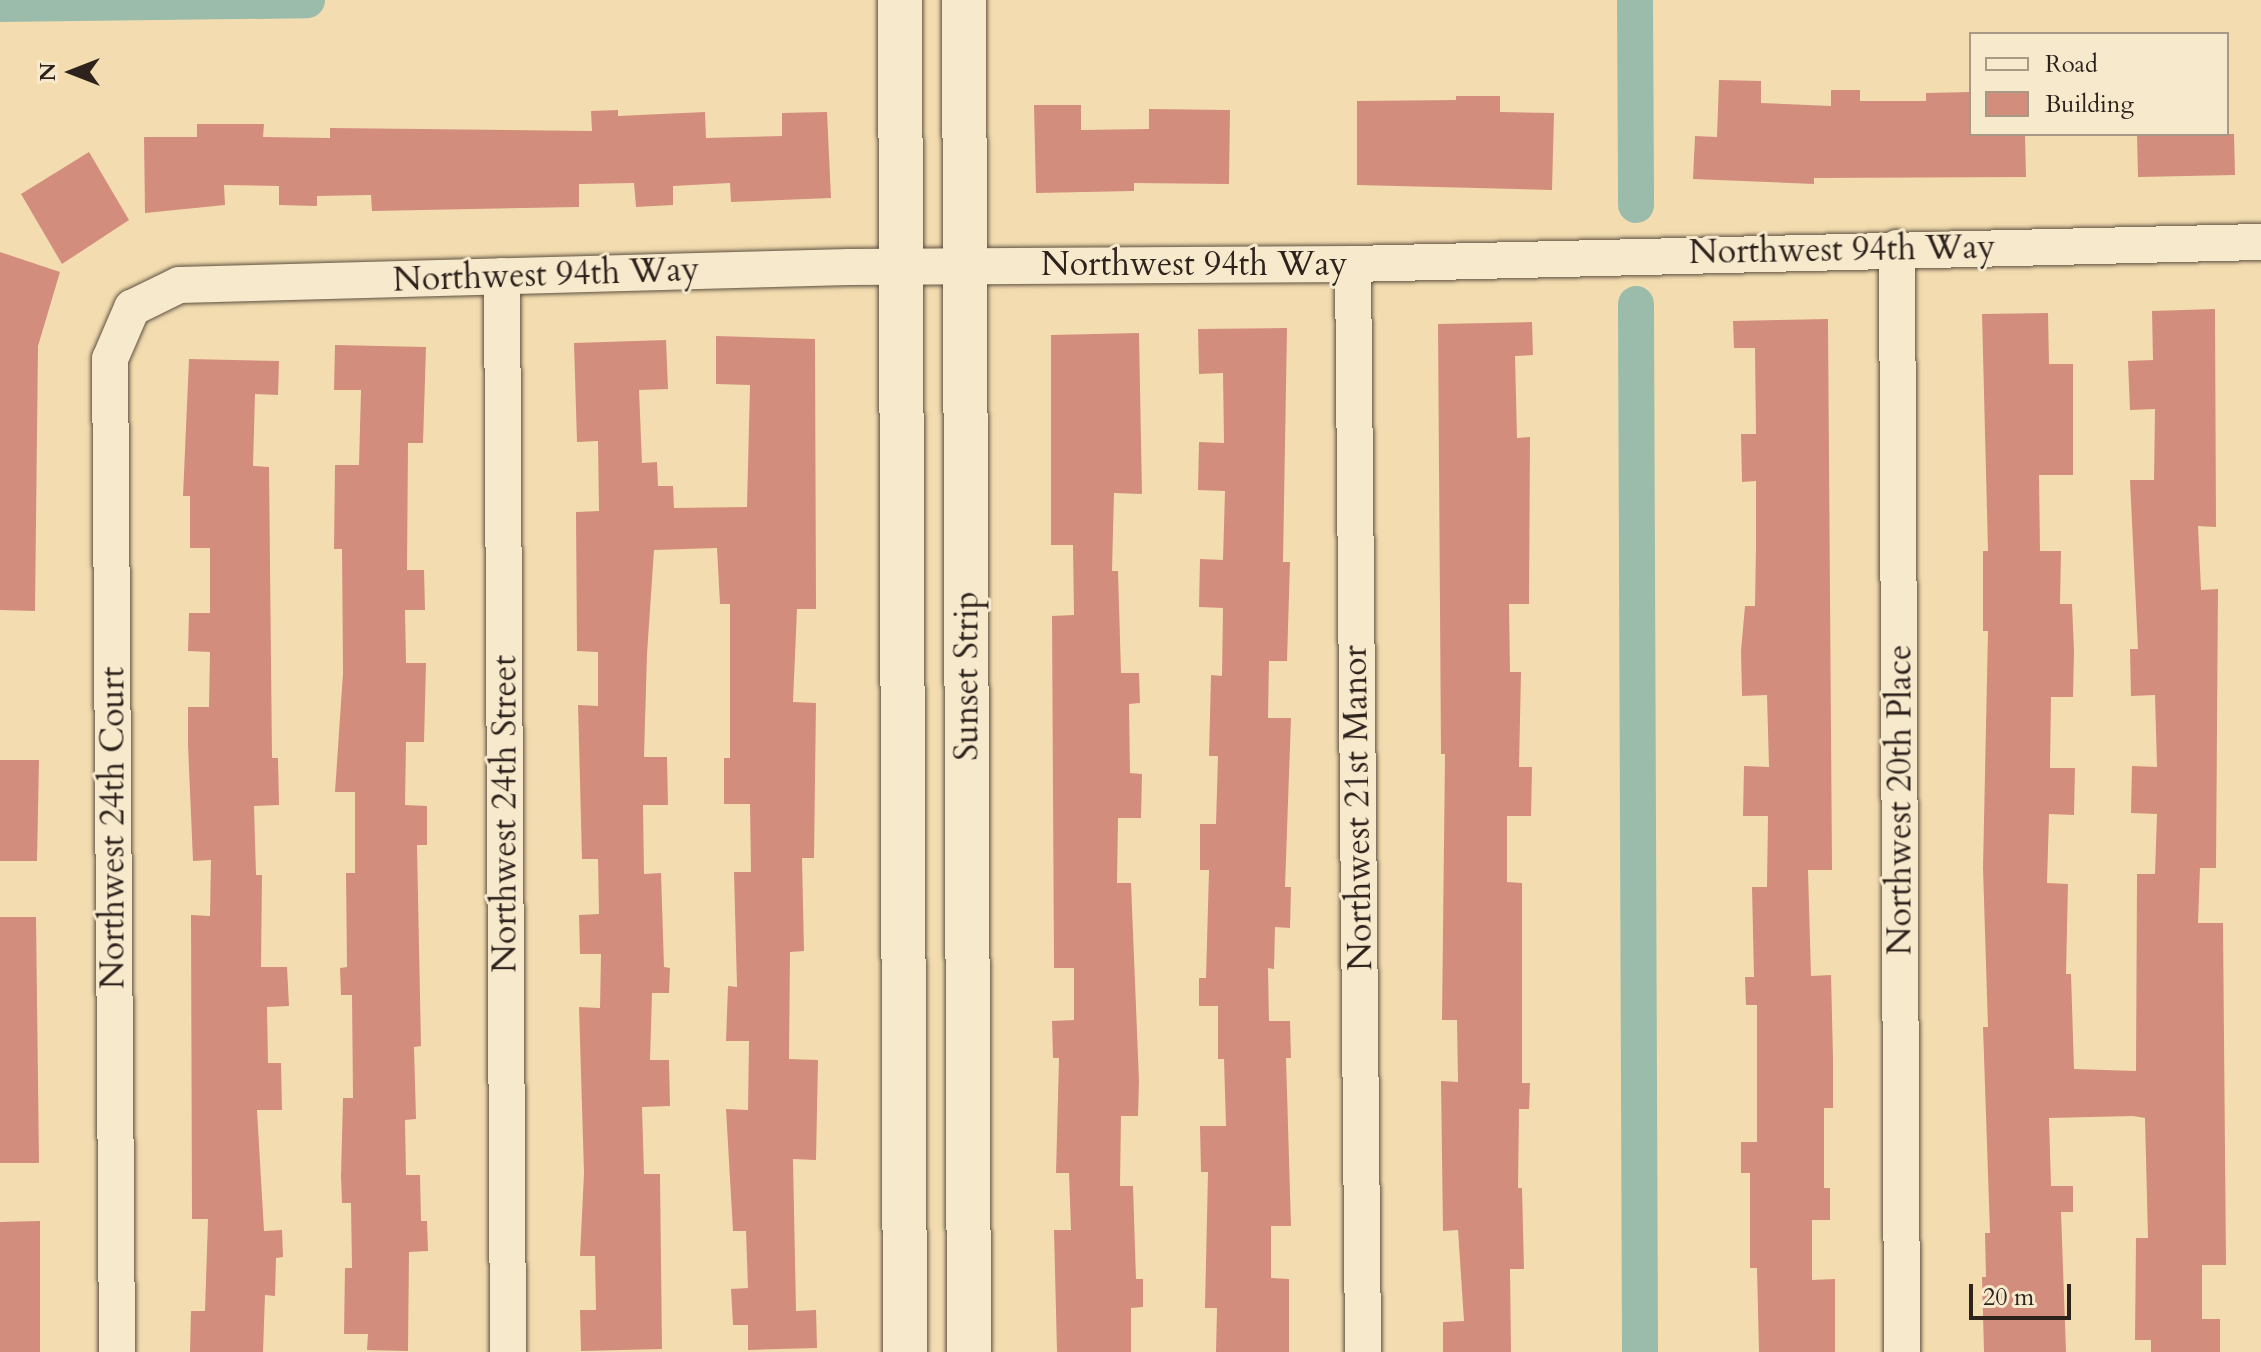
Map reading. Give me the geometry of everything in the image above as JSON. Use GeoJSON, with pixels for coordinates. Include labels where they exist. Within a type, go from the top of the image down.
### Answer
{"type":"FeatureCollection","features":[{"type":"Feature","properties":{"kind":"street","name":"Sunset Strip"},"geometry":{"type":"LineString","coordinates":[[900,0],[905,1352]]}},
{"type":"Feature","properties":{"kind":"street","name":"Sunset Strip"},"geometry":{"type":"LineString","coordinates":[[964,0],[969,1352]]}},
{"type":"Feature","properties":{"kind":"street","name":"Northwest 94th Way"},"geometry":{"type":"LineString","coordinates":[[132,308],[179,285],[902,266],[1353,264],[1897,248],[2261,242]]}},
{"type":"Feature","properties":{"kind":"street","name":"Northwest 20th Place"},"geometry":{"type":"LineString","coordinates":[[1897,248],[1902,1352]]}},
{"type":"Feature","properties":{"kind":"street","name":"Northwest 21st Manor"},"geometry":{"type":"LineString","coordinates":[[1353,264],[1363,1352]]}},
{"type":"Feature","properties":{"kind":"street","name":"Northwest 24th Street"},"geometry":{"type":"LineString","coordinates":[[502,276],[508,1352]]}},
{"type":"Feature","properties":{"kind":"street","name":"Northwest 24th Court"},"geometry":{"type":"LineString","coordinates":[[117,1352],[110,359],[132,308]]}},
{"type":"Feature","properties":{"kind":"building"},"geometry":{"type":"Polygon","coordinates":[[[1719,80],[1761,81],[1761,103],[1831,106],[1831,90],[1860,90],[1860,101],[1926,101],[1926,93],[1969,92],[1969,136],[2025,136],[2026,177],[1814,178],[1814,184],[1693,179],[1695,136],[1717,137],[1719,80]]]}},
{"type":"Feature","properties":{"kind":"building"},"geometry":{"type":"Polygon","coordinates":[[[1456,96],[1500,96],[1500,112],[1554,113],[1552,190],[1357,185],[1357,101],[1456,100],[1456,96]]]}},
{"type":"Feature","properties":{"kind":"building"},"geometry":{"type":"Polygon","coordinates":[[[1034,105],[1081,105],[1081,130],[1149,129],[1149,109],[1230,110],[1229,184],[1134,183],[1134,191],[1036,193],[1034,105]]]}},
{"type":"Feature","properties":{"kind":"building"},"geometry":{"type":"Polygon","coordinates":[[[618,110],[618,116],[705,112],[706,138],[782,136],[782,113],[827,112],[831,198],[731,202],[730,183],[673,186],[673,205],[636,207],[634,183],[579,184],[579,207],[372,211],[371,195],[317,196],[317,206],[279,205],[279,186],[224,185],[225,205],[145,213],[144,137],[197,137],[197,124],[264,124],[263,137],[330,138],[330,128],[592,131],[591,111],[618,110]]]}},
{"type":"Feature","properties":{"kind":"building"},"geometry":{"type":"Polygon","coordinates":[[[2234,134],[2235,175],[2138,177],[2137,136],[2234,134]]]}},
{"type":"Feature","properties":{"kind":"building"},"geometry":{"type":"Polygon","coordinates":[[[89,152],[129,220],[62,264],[21,194],[89,152]]]}},
{"type":"Feature","properties":{"kind":"building"},"geometry":{"type":"Polygon","coordinates":[[[0,252],[60,272],[38,346],[35,611],[0,610],[0,252]]]}},
{"type":"Feature","properties":{"kind":"building"},"geometry":{"type":"Polygon","coordinates":[[[2215,309],[2216,527],[2198,526],[2201,590],[2218,589],[2216,868],[2200,868],[2198,923],[2223,923],[2226,1265],[2202,1265],[2202,1319],[2220,1319],[2220,1352],[2151,1352],[2151,1340],[2135,1340],[2136,1238],[2148,1238],[2145,1118],[2133,1116],[2049,1118],[2051,1186],[2073,1186],[2073,1212],[2061,1212],[2066,1352],[1984,1352],[1982,1277],[1986,1277],[1985,1233],[1990,1233],[1983,1027],[1988,1027],[1983,868],[1988,631],[1983,631],[1983,551],[1988,551],[1982,314],[2048,313],[2049,364],[2073,364],[2073,475],[2039,475],[2040,551],[2061,551],[2060,604],[2072,604],[2074,651],[2073,697],[2051,697],[2050,768],[2075,768],[2074,815],[2049,814],[2047,883],[2068,884],[2066,974],[2071,974],[2074,1069],[2136,1071],[2137,874],[2155,874],[2157,814],[2131,813],[2132,766],[2157,767],[2155,695],[2131,696],[2130,649],[2138,649],[2130,480],[2154,480],[2155,409],[2130,410],[2128,361],[2153,360],[2152,311],[2215,309]]]}},
{"type":"Feature","properties":{"kind":"building"},"geometry":{"type":"Polygon","coordinates":[[[1828,319],[1832,870],[1808,870],[1811,976],[1831,975],[1833,1058],[1833,1108],[1824,1108],[1824,1188],[1830,1188],[1830,1220],[1812,1220],[1812,1280],[1835,1279],[1835,1352],[1759,1352],[1757,1268],[1750,1268],[1750,1173],[1741,1173],[1741,1142],[1757,1142],[1757,1005],[1746,1005],[1745,977],[1754,977],[1752,887],[1767,887],[1768,816],[1743,816],[1744,766],[1769,767],[1767,695],[1742,696],[1741,651],[1745,606],[1755,606],[1756,481],[1742,482],[1741,434],[1756,434],[1755,348],[1734,348],[1733,321],[1828,319]]]}},
{"type":"Feature","properties":{"kind":"building"},"geometry":{"type":"Polygon","coordinates":[[[1532,322],[1533,355],[1515,356],[1517,438],[1530,437],[1529,604],[1509,604],[1510,672],[1521,672],[1519,767],[1532,767],[1531,816],[1507,816],[1507,882],[1522,883],[1522,1083],[1530,1083],[1529,1109],[1519,1109],[1518,1188],[1522,1188],[1524,1269],[1510,1269],[1511,1352],[1443,1352],[1443,1322],[1464,1321],[1458,1230],[1443,1231],[1441,1081],[1458,1082],[1457,1020],[1442,1020],[1445,754],[1441,754],[1438,324],[1532,322]]]}},
{"type":"Feature","properties":{"kind":"building"},"geometry":{"type":"Polygon","coordinates":[[[1287,328],[1283,562],[1290,562],[1287,661],[1269,661],[1268,718],[1291,718],[1285,887],[1291,887],[1290,928],[1275,927],[1274,969],[1268,968],[1269,1021],[1290,1021],[1291,1058],[1286,1058],[1291,1226],[1271,1226],[1271,1278],[1289,1279],[1289,1352],[1216,1352],[1217,1308],[1205,1308],[1208,1172],[1201,1172],[1200,1126],[1226,1126],[1224,1059],[1218,1059],[1218,1006],[1199,1006],[1199,978],[1206,978],[1209,870],[1200,870],[1200,824],[1216,824],[1218,756],[1209,756],[1211,675],[1222,676],[1223,608],[1199,607],[1200,559],[1223,560],[1225,491],[1198,490],[1199,442],[1224,443],[1223,373],[1199,374],[1198,329],[1287,328]]]}},
{"type":"Feature","properties":{"kind":"building"},"geometry":{"type":"Polygon","coordinates":[[[1139,333],[1142,494],[1114,493],[1112,571],[1118,571],[1121,673],[1139,673],[1140,703],[1129,704],[1130,773],[1142,774],[1141,818],[1118,818],[1117,883],[1131,883],[1139,1081],[1138,1116],[1121,1116],[1120,1186],[1133,1186],[1136,1279],[1143,1279],[1143,1307],[1131,1308],[1131,1352],[1057,1352],[1054,1230],[1071,1230],[1069,1173],[1056,1173],[1059,1058],[1053,1058],[1052,1021],[1074,1020],[1074,968],[1054,968],[1052,616],[1074,615],[1073,545],[1051,545],[1051,335],[1139,333]]]}},
{"type":"Feature","properties":{"kind":"building"},"geometry":{"type":"Polygon","coordinates":[[[716,336],[815,339],[816,609],[797,609],[793,702],[816,703],[814,858],[802,858],[804,951],[790,952],[789,1059],[818,1060],[816,1160],[793,1159],[796,1311],[816,1310],[817,1348],[748,1350],[748,1325],[733,1325],[731,1289],[748,1288],[746,1231],[733,1231],[726,1109],[748,1110],[749,1041],[726,1041],[728,986],[737,987],[734,872],[751,872],[750,804],[724,804],[724,758],[730,758],[730,604],[720,604],[717,548],[654,550],[644,757],[667,757],[668,805],[643,805],[644,874],[661,873],[664,967],[670,968],[669,993],[652,993],[650,1060],[669,1060],[670,1106],[642,1107],[644,1174],[660,1174],[662,1349],[581,1351],[580,1310],[596,1310],[595,1256],[580,1256],[584,1173],[579,1007],[600,1008],[601,954],[580,954],[579,915],[599,914],[598,859],[582,859],[578,705],[598,706],[598,652],[577,651],[576,512],[599,511],[598,441],[577,442],[574,343],[666,340],[668,389],[639,390],[642,463],[657,462],[658,486],[673,486],[674,508],[747,507],[750,385],[716,384],[716,336]]]}},
{"type":"Feature","properties":{"kind":"building"},"geometry":{"type":"Polygon","coordinates":[[[335,345],[426,347],[423,443],[408,443],[407,570],[424,570],[425,610],[405,610],[406,663],[426,663],[424,742],[406,742],[405,805],[427,806],[427,845],[417,845],[421,1046],[414,1047],[416,1119],[405,1120],[406,1175],[420,1175],[421,1221],[427,1221],[428,1251],[409,1252],[408,1351],[367,1350],[368,1334],[344,1334],[345,1268],[352,1268],[351,1203],[342,1203],[341,1176],[343,1098],[353,1098],[352,995],[341,995],[340,968],[347,967],[346,873],[355,873],[355,792],[335,792],[343,673],[342,549],[334,549],[335,465],[359,465],[361,390],[334,390],[335,345]]]}},
{"type":"Feature","properties":{"kind":"building"},"geometry":{"type":"Polygon","coordinates":[[[189,359],[279,361],[278,395],[255,394],[253,466],[269,467],[272,758],[278,758],[279,805],[254,806],[256,875],[262,875],[261,967],[287,967],[289,1006],[267,1007],[268,1063],[281,1063],[282,1110],[257,1110],[264,1231],[282,1230],[283,1257],[276,1258],[275,1296],[265,1295],[263,1352],[190,1352],[191,1311],[205,1311],[208,1219],[192,1219],[191,915],[210,916],[211,860],[193,861],[188,707],[209,707],[210,652],[188,651],[189,613],[210,613],[210,548],[190,548],[190,496],[183,496],[189,359]]]}},
{"type":"Feature","properties":{"kind":"building"},"geometry":{"type":"Polygon","coordinates":[[[0,760],[39,760],[37,861],[0,861],[0,760]]]}},
{"type":"Feature","properties":{"kind":"building"},"geometry":{"type":"Polygon","coordinates":[[[0,917],[36,917],[39,1163],[0,1163],[0,917]]]}},
{"type":"Feature","properties":{"kind":"building"},"geometry":{"type":"Polygon","coordinates":[[[40,1221],[40,1352],[0,1352],[0,1222],[40,1221]]]}},
{"type":"Feature","properties":{"kind":"waterway"},"geometry":{"type":"LineString","coordinates":[[0,4],[307,0]]}},
{"type":"Feature","properties":{"kind":"waterway"},"geometry":{"type":"LineString","coordinates":[[1635,0],[1636,205]]}},
{"type":"Feature","properties":{"kind":"waterway"},"geometry":{"type":"LineString","coordinates":[[1636,304],[1640,1352]]}}]}
